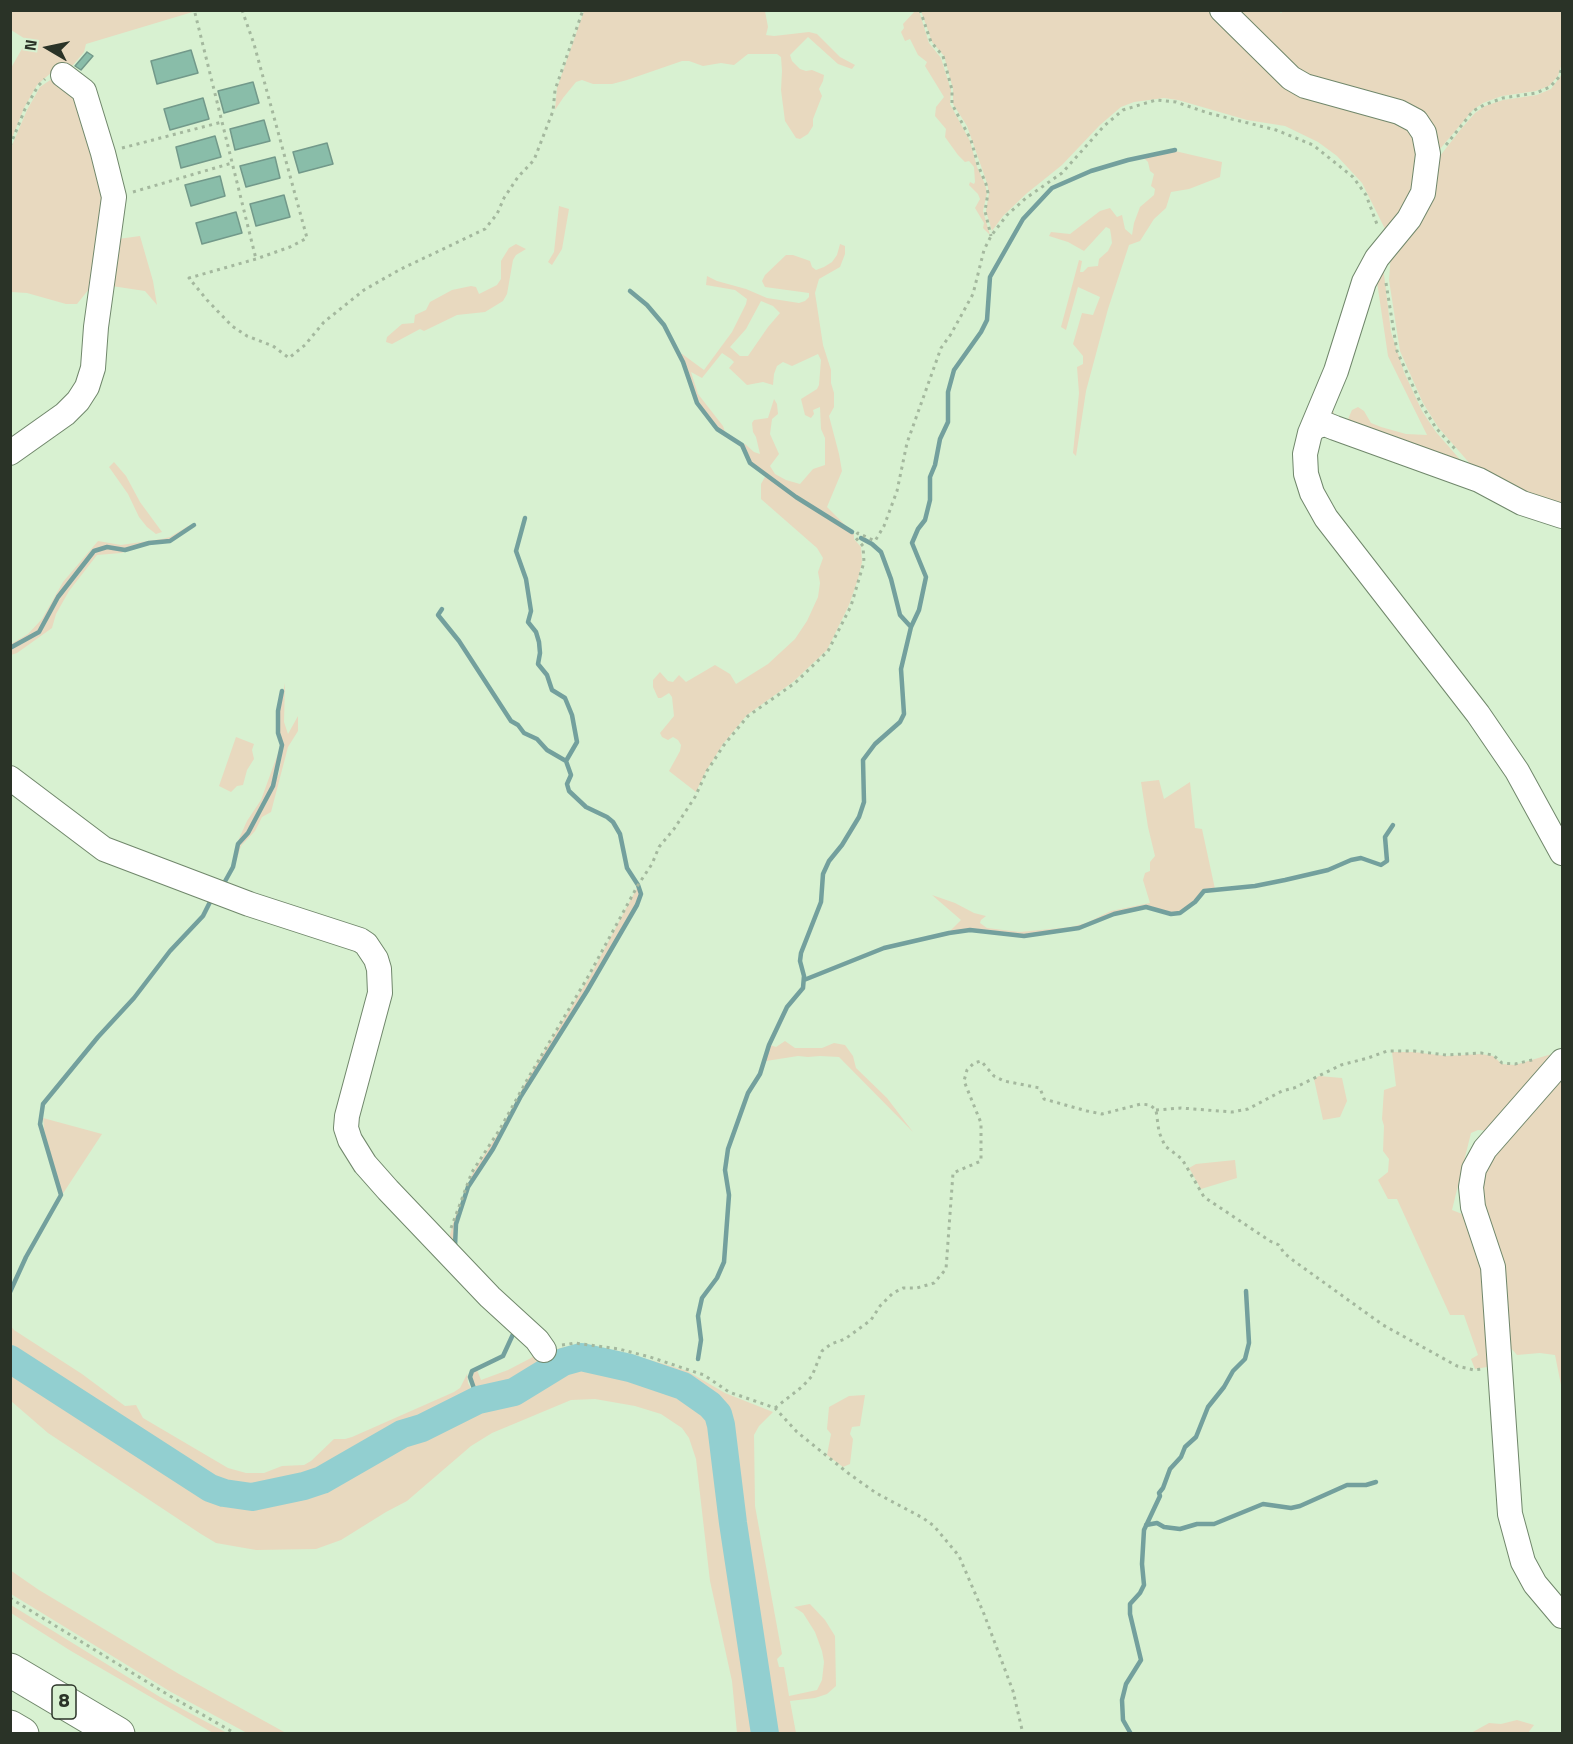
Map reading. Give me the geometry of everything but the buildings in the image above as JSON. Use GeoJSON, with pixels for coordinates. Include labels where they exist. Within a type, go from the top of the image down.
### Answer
{"type":"FeatureCollection","features":[{"type":"Feature","properties":{"kind":"highway","name":"8"},"geometry":{"type":"LineString","coordinates":[[10,1670],[118,1734]]}},
{"type":"Feature","properties":{"kind":"highway"},"geometry":{"type":"LineString","coordinates":[[10,1727],[22,1734]]}},
{"type":"Feature","properties":{"kind":"street"},"geometry":{"type":"LineString","coordinates":[[1222,10],[1291,78],[1305,86],[1399,112],[1416,122],[1424,133],[1428,154],[1423,193],[1409,219],[1377,258],[1364,282],[1336,371],[1310,433],[1305,454],[1306,474],[1312,493],[1326,518],[1478,714],[1517,771],[1563,853]]}},
{"type":"Feature","properties":{"kind":"street"},"geometry":{"type":"LineString","coordinates":[[10,453],[65,414],[78,401],[87,387],[93,368],[96,327],[114,197],[84,92],[63,75]]}},
{"type":"Feature","properties":{"kind":"street"},"geometry":{"type":"LineString","coordinates":[[1310,433],[1315,427],[1325,424],[1479,480],[1522,503],[1563,516]]}},
{"type":"Feature","properties":{"kind":"street"},"geometry":{"type":"LineString","coordinates":[[10,778],[104,849],[249,904],[360,940],[366,945],[376,959],[379,969],[380,993],[347,1116],[346,1128],[353,1146],[365,1164],[505,1312],[537,1340],[544,1350]]}},
{"type":"Feature","properties":{"kind":"street"},"geometry":{"type":"LineString","coordinates":[[1552,1059],[1491,1141],[1474,1168],[1470,1187],[1473,1207],[1493,1267],[1498,1367],[1510,1514],[1523,1562],[1535,1584],[1563,1616]]}},
{"type":"Feature","properties":{"kind":"path"},"geometry":{"type":"LineString","coordinates":[[242,10],[254,44],[307,238],[290,247],[256,259],[189,278],[232,326],[247,336],[273,346],[289,358],[335,312],[378,281],[485,229],[497,214],[504,198],[518,177],[534,160],[553,111],[555,90],[583,10]]}},
{"type":"Feature","properties":{"kind":"path"},"geometry":{"type":"LineString","coordinates":[[920,10],[931,42],[943,56],[952,90],[951,104],[971,140],[986,184],[988,193],[985,211],[992,236]]}},
{"type":"Feature","properties":{"kind":"path"},"geometry":{"type":"LineString","coordinates":[[195,13],[256,259]]}},
{"type":"Feature","properties":{"kind":"path"},"geometry":{"type":"LineString","coordinates":[[1426,170],[1473,111],[1503,98],[1536,93],[1550,87],[1559,77],[1563,67]]}},
{"type":"Feature","properties":{"kind":"path"},"geometry":{"type":"LineString","coordinates":[[10,146],[38,87],[61,68],[63,75]]}},
{"type":"Feature","properties":{"kind":"path"},"geometry":{"type":"LineString","coordinates":[[450,1254],[449,1235],[453,1220],[472,1172],[500,1129],[589,975],[659,848],[675,829],[695,797],[707,771],[724,745],[748,716],[795,683],[828,651],[851,606],[864,562],[863,546],[855,537],[858,533],[875,541],[884,526],[897,491],[907,443],[934,365],[941,348],[973,294],[984,250],[992,236],[1007,215],[1026,198],[1062,173],[1104,126],[1123,110],[1156,100],[1176,102],[1276,130],[1313,145],[1353,177],[1366,195],[1386,248],[1386,280],[1397,351],[1421,404],[1436,428],[1457,452]]}},
{"type":"Feature","properties":{"kind":"path"},"geometry":{"type":"LineString","coordinates":[[103,153],[222,122]]}},
{"type":"Feature","properties":{"kind":"path"},"geometry":{"type":"LineString","coordinates":[[114,197],[232,163]]}},
{"type":"Feature","properties":{"kind":"path"},"geometry":{"type":"LineString","coordinates":[[1156,1110],[1188,1108],[1232,1112],[1248,1109],[1341,1065],[1387,1051],[1414,1051],[1446,1055],[1481,1053],[1493,1055],[1502,1063],[1515,1064],[1552,1059]]}},
{"type":"Feature","properties":{"kind":"path"},"geometry":{"type":"LineString","coordinates":[[775,1408],[812,1376],[822,1351],[871,1320],[880,1306],[893,1293],[903,1288],[917,1288],[934,1283],[946,1269],[953,1173],[981,1161],[981,1123],[964,1081],[967,1070],[981,1060],[994,1076],[1004,1081],[1040,1088],[1044,1099],[1088,1111],[1102,1114],[1141,1104],[1150,1105],[1156,1110],[1159,1132],[1165,1146],[1182,1159],[1204,1197],[1279,1245],[1294,1261],[1383,1325],[1456,1366],[1474,1370],[1498,1367]]}},
{"type":"Feature","properties":{"kind":"path"},"geometry":{"type":"LineString","coordinates":[[544,1350],[575,1342],[619,1348],[704,1375],[729,1392],[775,1408],[813,1447],[876,1493],[923,1518],[959,1556],[1000,1652],[1013,1691],[1023,1734]]}},
{"type":"Feature","properties":{"kind":"path"},"geometry":{"type":"LineString","coordinates":[[10,1598],[236,1734]]}},
{"type":"Feature","properties":{"kind":"shaded area"},"geometry":{"type":"Polygon","coordinates":[[[1278,10],[1281,13],[1284,10],[1562,11],[1562,63],[1558,76],[1549,86],[1536,91],[1502,96],[1483,103],[1473,110],[1429,162],[1427,133],[1305,83],[1227,11],[1278,10]]]}},
{"type":"Feature","properties":{"kind":"shaded area"},"geometry":{"type":"Polygon","coordinates":[[[11,11],[196,11],[86,44],[84,52],[66,71],[59,66],[37,85],[24,108],[11,141],[11,68],[27,40],[11,30],[11,11]]]}},
{"type":"Feature","properties":{"kind":"shaded area"},"geometry":{"type":"Polygon","coordinates":[[[584,11],[765,11],[768,27],[766,35],[809,32],[817,34],[840,57],[855,65],[852,69],[838,64],[808,37],[790,55],[792,61],[800,69],[812,70],[824,75],[819,89],[822,96],[813,119],[813,126],[808,134],[800,139],[796,138],[785,121],[781,90],[781,57],[777,54],[748,54],[734,65],[721,63],[703,66],[682,61],[612,84],[593,84],[582,80],[576,82],[555,110],[557,88],[584,11]]]}},
{"type":"Feature","properties":{"kind":"shaded area"},"geometry":{"type":"Polygon","coordinates":[[[915,11],[919,11],[929,43],[941,58],[951,90],[950,104],[970,141],[977,167],[985,184],[987,193],[983,211],[990,235],[983,228],[984,223],[975,208],[980,199],[978,194],[969,185],[970,182],[974,184],[975,182],[974,167],[958,155],[945,137],[946,129],[935,116],[936,107],[944,97],[925,66],[927,62],[918,55],[910,39],[905,41],[901,32],[904,28],[903,24],[915,11]]]}},
{"type":"Feature","properties":{"kind":"shaded area"},"geometry":{"type":"Polygon","coordinates":[[[921,11],[1215,11],[1273,67],[1416,127],[1423,189],[1386,231],[1362,183],[1337,156],[1318,142],[1285,126],[1247,120],[1164,98],[1134,102],[1121,107],[1100,125],[1062,165],[1003,216],[992,231],[986,211],[989,193],[987,183],[967,126],[953,104],[953,89],[944,56],[932,42],[921,11]]]}},
{"type":"Feature","properties":{"kind":"shaded area"},"geometry":{"type":"Polygon","coordinates":[[[1562,74],[1562,513],[1478,473],[1438,427],[1423,403],[1400,351],[1389,280],[1391,252],[1429,170],[1461,129],[1475,113],[1485,106],[1503,100],[1537,95],[1551,89],[1562,74]]]}},
{"type":"Feature","properties":{"kind":"shaded area"},"geometry":{"type":"Polygon","coordinates":[[[56,76],[73,90],[111,197],[99,288],[89,289],[77,304],[66,304],[27,293],[11,292],[10,150],[27,110],[40,87],[56,76]]]}},
{"type":"Feature","properties":{"kind":"shaded area"},"geometry":{"type":"Polygon","coordinates":[[[1175,151],[1222,162],[1220,177],[1189,189],[1171,192],[1166,208],[1154,219],[1140,241],[1129,245],[1108,309],[1086,391],[1076,456],[1073,453],[1079,393],[1077,367],[1083,364],[1083,356],[1073,344],[1082,313],[1093,315],[1100,297],[1078,287],[1066,330],[1061,327],[1079,260],[1082,261],[1080,272],[1088,267],[1098,266],[1099,259],[1108,251],[1112,243],[1110,229],[1106,227],[1084,251],[1068,242],[1049,236],[1051,232],[1070,234],[1100,211],[1110,208],[1117,217],[1122,215],[1125,229],[1132,235],[1140,207],[1154,195],[1155,189],[1151,186],[1154,174],[1143,157],[1175,151]]]}},
{"type":"Feature","properties":{"kind":"shaded area"},"geometry":{"type":"Polygon","coordinates":[[[559,206],[569,209],[562,249],[552,265],[548,262],[554,252],[559,206]]]}},
{"type":"Feature","properties":{"kind":"shaded area"},"geometry":{"type":"Polygon","coordinates":[[[140,236],[153,281],[157,305],[145,291],[105,285],[111,240],[140,236]]]}},
{"type":"Feature","properties":{"kind":"shaded area"},"geometry":{"type":"Polygon","coordinates":[[[516,244],[526,249],[516,255],[513,260],[507,294],[503,301],[485,312],[457,315],[424,331],[420,329],[392,344],[386,342],[387,337],[402,324],[414,323],[415,315],[426,310],[430,302],[452,290],[471,286],[476,287],[479,294],[497,285],[501,279],[501,261],[509,248],[516,244]]]}},
{"type":"Feature","properties":{"kind":"shaded area"},"geometry":{"type":"Polygon","coordinates":[[[840,244],[845,246],[845,254],[840,267],[819,279],[815,293],[823,345],[831,370],[834,393],[834,407],[829,416],[842,471],[827,507],[854,534],[854,539],[861,547],[862,562],[858,579],[849,605],[827,650],[793,682],[747,715],[723,744],[696,792],[669,771],[681,745],[673,737],[668,740],[660,733],[674,716],[672,697],[669,693],[658,698],[653,687],[653,680],[660,672],[668,681],[673,682],[679,675],[686,682],[715,665],[730,674],[736,684],[768,664],[795,639],[807,621],[818,597],[820,583],[818,572],[823,558],[817,548],[761,499],[761,484],[766,475],[807,504],[750,463],[742,445],[745,444],[760,454],[752,423],[754,420],[768,418],[774,399],[778,414],[772,419],[770,434],[779,454],[770,466],[775,474],[800,484],[813,469],[825,465],[825,438],[821,429],[820,407],[813,410],[814,414],[811,418],[805,415],[801,399],[817,389],[819,385],[821,360],[818,354],[792,366],[783,362],[777,366],[773,385],[763,382],[747,385],[729,368],[734,362],[722,353],[702,378],[691,372],[698,394],[723,426],[726,435],[717,428],[697,403],[678,351],[704,370],[732,332],[746,304],[747,299],[735,290],[706,285],[707,276],[767,298],[799,303],[809,297],[809,293],[765,287],[762,281],[765,275],[786,255],[810,261],[816,270],[832,262],[840,244]],[[761,301],[746,329],[730,347],[740,356],[748,356],[780,313],[773,306],[761,301]]]}},
{"type":"Feature","properties":{"kind":"shaded area"},"geometry":{"type":"Polygon","coordinates":[[[1383,266],[1391,332],[1404,372],[1422,411],[1436,432],[1470,471],[1335,424],[1324,406],[1332,405],[1334,414],[1339,418],[1348,419],[1352,410],[1358,407],[1364,411],[1371,423],[1406,434],[1427,435],[1388,356],[1377,282],[1383,266]]]}},
{"type":"Feature","properties":{"kind":"shaded area"},"geometry":{"type":"Polygon","coordinates":[[[114,462],[126,476],[140,502],[162,532],[156,534],[139,517],[128,494],[109,467],[114,462]]]}},
{"type":"Feature","properties":{"kind":"shaded area"},"geometry":{"type":"Polygon","coordinates":[[[193,525],[170,540],[125,549],[100,547],[94,550],[66,585],[39,631],[11,647],[11,644],[28,634],[42,619],[63,582],[98,541],[121,545],[162,539],[193,525]]]}},
{"type":"Feature","properties":{"kind":"shaded area"},"geometry":{"type":"Polygon","coordinates":[[[100,548],[125,550],[137,548],[121,553],[97,555],[69,591],[56,614],[52,628],[11,655],[11,649],[40,632],[67,585],[100,548]]]}},
{"type":"Feature","properties":{"kind":"shaded area"},"geometry":{"type":"Polygon","coordinates":[[[285,683],[284,722],[288,734],[298,716],[298,731],[288,747],[271,812],[262,817],[255,831],[241,846],[234,868],[240,845],[249,834],[268,799],[279,773],[283,745],[279,733],[279,711],[285,683]]]}},
{"type":"Feature","properties":{"kind":"shaded area"},"geometry":{"type":"Polygon","coordinates":[[[236,737],[254,744],[252,750],[254,759],[247,770],[243,785],[237,786],[231,792],[219,786],[236,737]]]}},
{"type":"Feature","properties":{"kind":"shaded area"},"geometry":{"type":"Polygon","coordinates":[[[281,745],[272,785],[246,833],[237,843],[247,821],[261,800],[281,745]]]}},
{"type":"Feature","properties":{"kind":"shaded area"},"geometry":{"type":"Polygon","coordinates":[[[1159,780],[1164,799],[1190,782],[1195,828],[1202,829],[1215,889],[1204,891],[1180,913],[1146,907],[1114,914],[1079,928],[1024,935],[970,930],[948,933],[961,920],[932,895],[986,916],[980,923],[987,928],[1020,932],[1071,927],[1086,923],[1111,911],[1150,903],[1143,880],[1145,873],[1150,871],[1150,862],[1155,856],[1141,782],[1159,780]]]}},
{"type":"Feature","properties":{"kind":"shaded area"},"geometry":{"type":"Polygon","coordinates":[[[638,886],[640,894],[636,905],[586,991],[520,1096],[493,1148],[468,1187],[458,1214],[451,1252],[450,1235],[454,1220],[473,1172],[501,1129],[527,1080],[590,976],[638,886]]]}},
{"type":"Feature","properties":{"kind":"shaded area"},"geometry":{"type":"Polygon","coordinates":[[[785,1041],[795,1048],[822,1048],[834,1043],[845,1045],[853,1056],[856,1068],[887,1098],[913,1132],[839,1057],[798,1056],[766,1061],[770,1045],[776,1047],[785,1041]]]}},
{"type":"Feature","properties":{"kind":"shaded area"},"geometry":{"type":"Polygon","coordinates":[[[1392,1052],[1446,1056],[1481,1054],[1493,1056],[1502,1064],[1515,1065],[1555,1053],[1491,1131],[1478,1130],[1471,1133],[1452,1210],[1470,1217],[1483,1248],[1493,1366],[1475,1369],[1471,1359],[1478,1355],[1464,1315],[1450,1315],[1397,1199],[1388,1199],[1378,1180],[1388,1172],[1389,1159],[1383,1151],[1382,1119],[1384,1090],[1396,1086],[1392,1052]]]}},
{"type":"Feature","properties":{"kind":"shaded area"},"geometry":{"type":"Polygon","coordinates":[[[1562,1066],[1562,1390],[1555,1355],[1540,1353],[1517,1355],[1501,1337],[1477,1170],[1562,1066]]]}},
{"type":"Feature","properties":{"kind":"shaded area"},"geometry":{"type":"Polygon","coordinates":[[[1319,1076],[1342,1078],[1347,1101],[1340,1117],[1323,1120],[1314,1079],[1319,1076]]]}},
{"type":"Feature","properties":{"kind":"shaded area"},"geometry":{"type":"Polygon","coordinates":[[[43,1118],[102,1134],[62,1195],[44,1130],[43,1118]]]}},
{"type":"Feature","properties":{"kind":"shaded area"},"geometry":{"type":"Polygon","coordinates":[[[1235,1160],[1237,1178],[1201,1189],[1189,1168],[1196,1164],[1235,1160]]]}},
{"type":"Feature","properties":{"kind":"shaded area"},"geometry":{"type":"Polygon","coordinates":[[[10,1325],[125,1406],[136,1405],[143,1418],[228,1468],[246,1473],[264,1473],[282,1466],[304,1465],[334,1439],[352,1437],[454,1392],[460,1388],[467,1374],[468,1383],[476,1398],[421,1426],[383,1440],[320,1478],[270,1490],[237,1490],[207,1480],[11,1355],[10,1325]]]}},
{"type":"Feature","properties":{"kind":"shaded area"},"geometry":{"type":"Polygon","coordinates":[[[580,1345],[619,1351],[687,1371],[725,1393],[773,1412],[759,1426],[754,1435],[755,1506],[782,1654],[777,1659],[779,1667],[784,1667],[789,1696],[817,1690],[822,1680],[824,1662],[815,1632],[803,1613],[794,1607],[810,1604],[825,1620],[835,1636],[836,1686],[827,1694],[815,1698],[790,1701],[796,1733],[771,1733],[736,1514],[726,1431],[716,1406],[686,1384],[688,1378],[684,1376],[682,1383],[660,1374],[585,1355],[563,1360],[513,1389],[478,1397],[472,1380],[473,1373],[477,1370],[481,1380],[508,1370],[534,1355],[580,1345]]]}},
{"type":"Feature","properties":{"kind":"shaded area"},"geometry":{"type":"Polygon","coordinates":[[[581,1360],[629,1371],[682,1388],[708,1407],[715,1416],[762,1733],[737,1733],[732,1681],[710,1581],[696,1459],[689,1438],[682,1428],[661,1414],[635,1406],[595,1399],[571,1400],[492,1433],[471,1446],[407,1501],[341,1540],[316,1549],[256,1550],[216,1543],[201,1534],[48,1433],[11,1401],[11,1362],[209,1490],[224,1495],[252,1499],[305,1489],[323,1482],[403,1436],[423,1430],[479,1402],[515,1394],[564,1364],[581,1360]]]}},
{"type":"Feature","properties":{"kind":"shaded area"},"geometry":{"type":"Polygon","coordinates":[[[865,1395],[860,1426],[852,1427],[850,1434],[853,1439],[850,1464],[843,1467],[827,1455],[831,1434],[827,1429],[829,1407],[849,1396],[865,1395]]]}},
{"type":"Feature","properties":{"kind":"shaded area"},"geometry":{"type":"Polygon","coordinates":[[[10,1570],[39,1590],[179,1674],[286,1733],[247,1733],[171,1692],[11,1594],[10,1570]]]}},
{"type":"Feature","properties":{"kind":"shaded area"},"geometry":{"type":"Polygon","coordinates":[[[11,1605],[160,1697],[227,1733],[213,1733],[71,1651],[11,1613],[11,1605]]]}},
{"type":"Feature","properties":{"kind":"shaded area"},"geometry":{"type":"Polygon","coordinates":[[[1517,1720],[1534,1725],[1528,1733],[1471,1733],[1489,1723],[1501,1724],[1517,1720]]]}},
{"type":"Feature","properties":{"kind":"waterway"},"geometry":{"type":"LineString","coordinates":[[698,1359],[701,1340],[698,1316],[702,1298],[717,1278],[724,1262],[729,1195],[725,1170],[728,1149],[748,1093],[760,1074],[769,1045],[787,1007],[803,988],[801,953],[821,902],[823,874],[829,861],[859,817],[864,802],[863,760],[875,744],[900,722],[904,714],[901,669],[911,627],[919,610],[926,577],[912,543],[925,520],[930,500],[930,477],[940,439],[948,422],[948,392],[954,370],[987,320],[990,277],[1023,219],[1052,188],[1091,171],[1175,150]]}},
{"type":"Feature","properties":{"kind":"waterway"},"geometry":{"type":"LineString","coordinates":[[630,291],[647,305],[664,325],[683,362],[697,403],[717,429],[742,445],[750,463],[796,497],[852,532]]}},
{"type":"Feature","properties":{"kind":"waterway"},"geometry":{"type":"LineString","coordinates":[[455,1246],[456,1224],[468,1187],[493,1149],[521,1096],[587,991],[637,905],[641,894],[627,868],[620,834],[613,822],[586,807],[569,791],[567,784],[571,775],[566,761],[577,742],[572,715],[565,698],[552,690],[547,675],[538,664],[539,642],[536,632],[528,622],[531,611],[526,579],[516,551],[525,518]]}},
{"type":"Feature","properties":{"kind":"waterway"},"geometry":{"type":"LineString","coordinates":[[10,648],[39,632],[58,597],[94,551],[107,547],[125,550],[149,543],[170,541],[194,525]]}},
{"type":"Feature","properties":{"kind":"waterway"},"geometry":{"type":"LineString","coordinates":[[861,538],[881,552],[900,615],[911,627]]}},
{"type":"Feature","properties":{"kind":"waterway"},"geometry":{"type":"LineString","coordinates":[[442,609],[438,615],[459,641],[511,721],[518,725],[524,733],[537,739],[547,750],[566,761]]}},
{"type":"Feature","properties":{"kind":"waterway"},"geometry":{"type":"LineString","coordinates":[[223,885],[233,867],[238,844],[248,833],[273,786],[282,745],[278,733],[278,711],[282,691]]}},
{"type":"Feature","properties":{"kind":"waterway"},"geometry":{"type":"LineString","coordinates":[[804,980],[884,948],[949,933],[970,930],[1024,936],[1079,928],[1114,914],[1146,907],[1171,914],[1180,913],[1195,902],[1204,891],[1255,886],[1285,880],[1328,870],[1361,858],[1381,865],[1387,861],[1385,837],[1393,825]]}},
{"type":"Feature","properties":{"kind":"waterway"},"geometry":{"type":"LineString","coordinates":[[10,1292],[26,1257],[61,1195],[40,1124],[43,1104],[98,1037],[134,998],[170,951],[203,916],[212,898]]}},
{"type":"Feature","properties":{"kind":"waterway"},"geometry":{"type":"LineString","coordinates":[[1131,1734],[1123,1720],[1122,1700],[1126,1684],[1141,1660],[1130,1614],[1130,1604],[1144,1585],[1142,1564],[1144,1530],[1170,1469],[1181,1457],[1185,1447],[1196,1437],[1208,1407],[1233,1371],[1245,1359],[1249,1343],[1246,1291]]}},
{"type":"Feature","properties":{"kind":"waterway"},"geometry":{"type":"LineString","coordinates":[[478,1400],[470,1377],[472,1371],[503,1356],[515,1330]]}},
{"type":"Feature","properties":{"kind":"waterway"},"geometry":{"type":"LineString","coordinates":[[10,1359],[210,1488],[224,1493],[252,1497],[322,1480],[402,1434],[422,1428],[478,1400],[514,1392],[563,1362],[581,1357],[630,1368],[683,1386],[710,1405],[718,1414],[721,1425],[733,1523],[765,1734]]}},
{"type":"Feature","properties":{"kind":"waterway"},"geometry":{"type":"LineString","coordinates":[[683,1386],[686,1378]]}},
{"type":"Feature","properties":{"kind":"waterway"},"geometry":{"type":"LineString","coordinates":[[1146,1525],[1157,1523],[1164,1527],[1180,1529],[1197,1524],[1214,1524],[1263,1504],[1291,1508],[1347,1485],[1366,1485],[1376,1482]]}}]}
